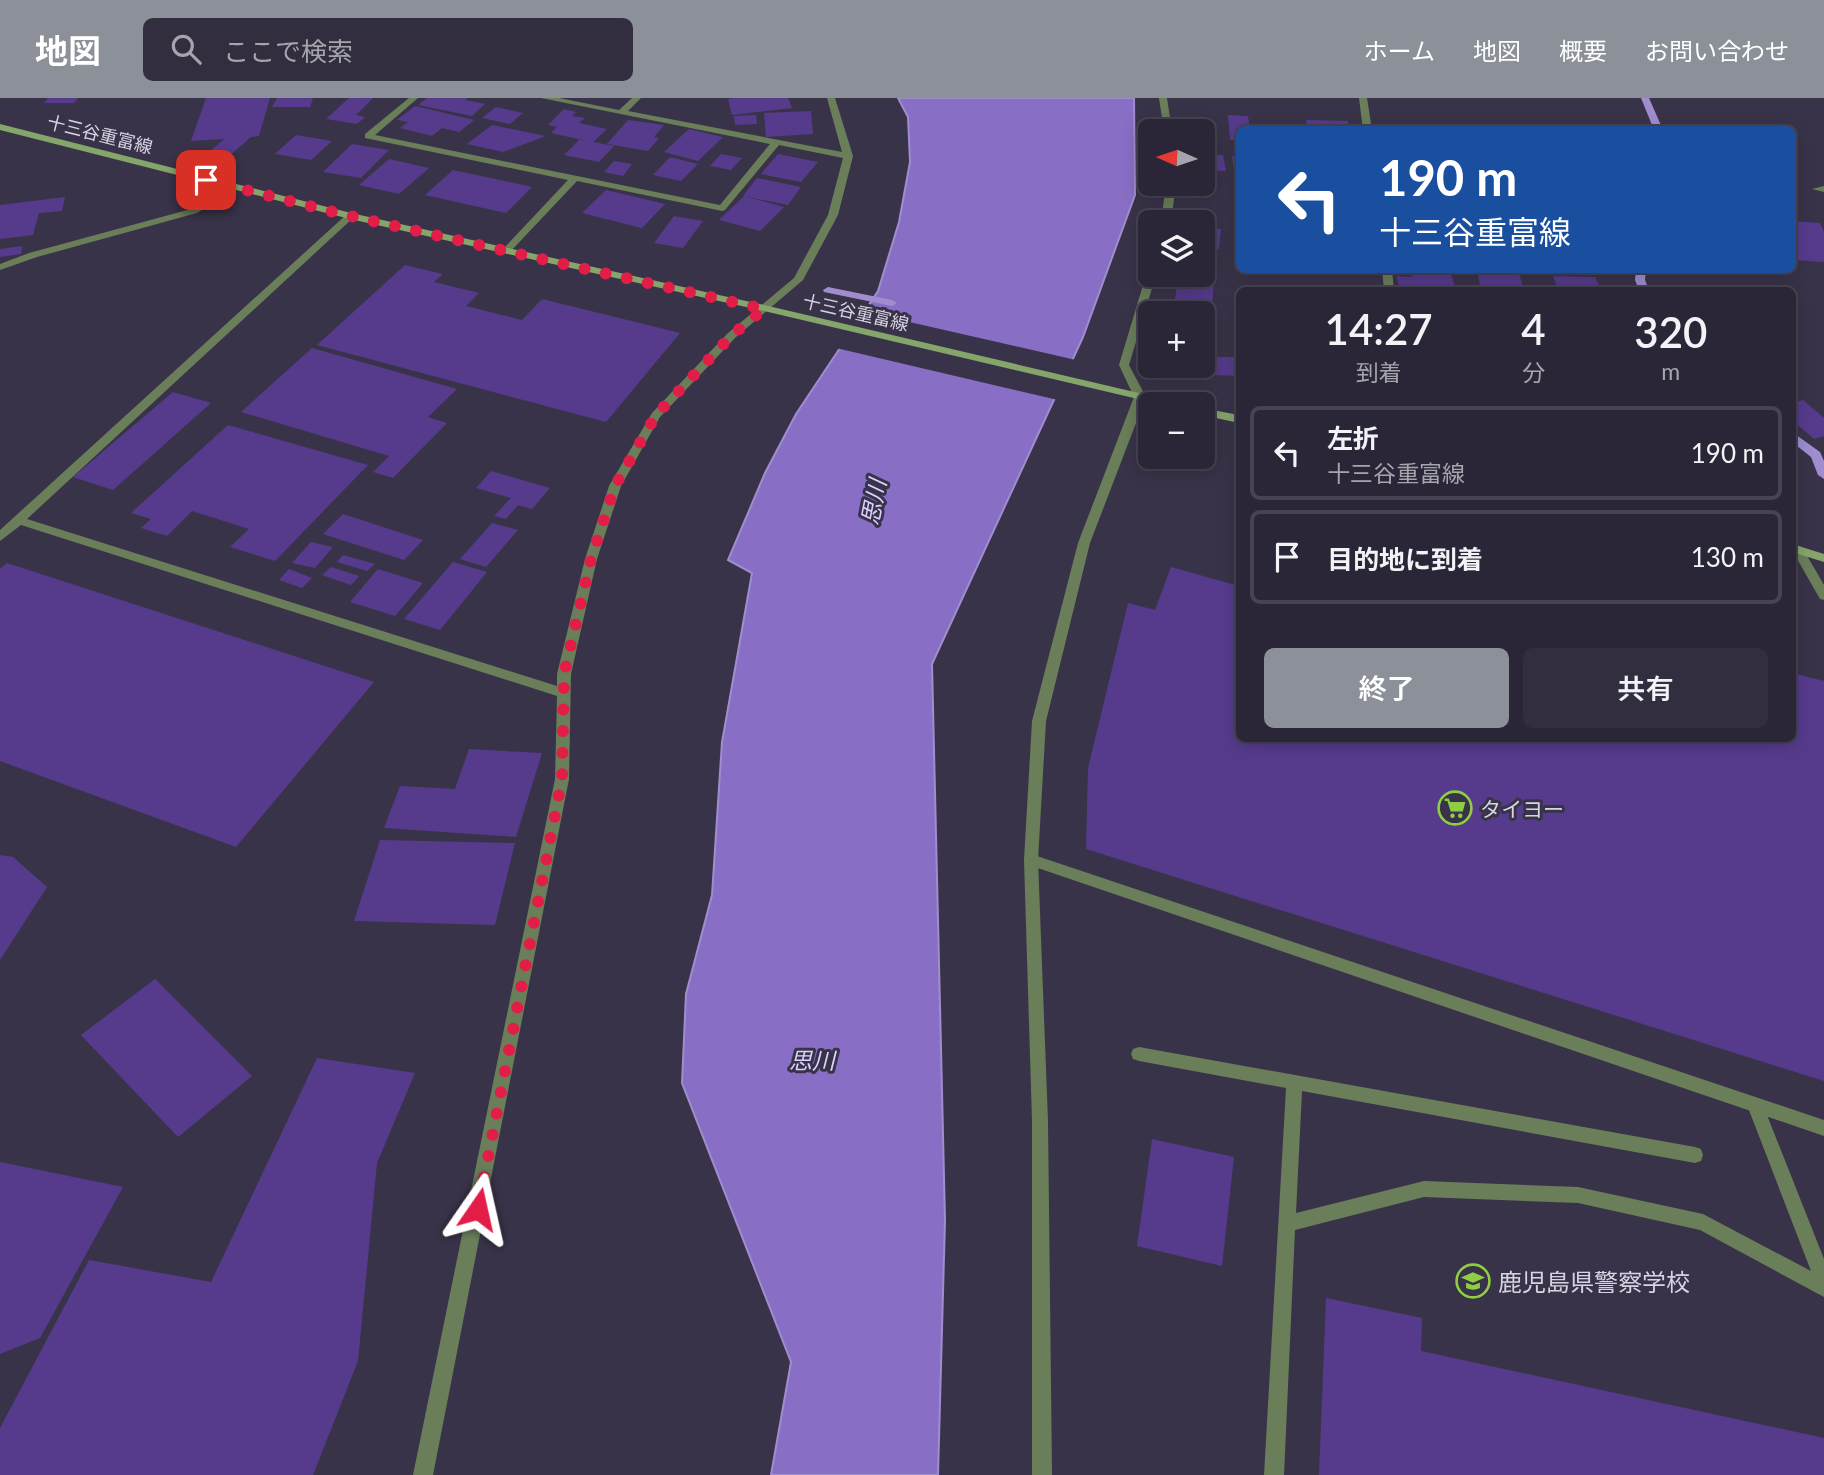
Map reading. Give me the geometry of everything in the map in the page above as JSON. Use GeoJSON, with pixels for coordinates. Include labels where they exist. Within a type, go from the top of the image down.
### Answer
{"type":"FeatureCollection","features":[{"type":"Feature","properties":{"kind":"main road","name":"十三谷重富線"},"geometry":{"type":"LineString","coordinates":[[0,127],[350,216],[796,316],[1138,397]]}},
{"type":"Feature","properties":{"kind":"main road"},"geometry":{"type":"LineString","coordinates":[[1215,414],[1236,418]]}},
{"type":"Feature","properties":{"kind":"main road"},"geometry":{"type":"LineString","coordinates":[[1796,549],[1824,558]]}},
{"type":"Feature","properties":{"kind":"street"},"geometry":{"type":"LineString","coordinates":[[414,98],[368,136],[722,208],[776,143]]}},
{"type":"Feature","properties":{"kind":"street"},"geometry":{"type":"LineString","coordinates":[[545,98],[848,156]]}},
{"type":"Feature","properties":{"kind":"street"},"geometry":{"type":"LineString","coordinates":[[622,112],[638,98]]}},
{"type":"Feature","properties":{"kind":"street"},"geometry":{"type":"LineString","coordinates":[[423,1475],[562,779],[564,674],[591,559],[615,486],[656,415],[732,335],[798,280],[833,215],[848,156],[831,98]]}},
{"type":"Feature","properties":{"kind":"street"},"geometry":{"type":"LineString","coordinates":[[1163,98],[1166,119]]}},
{"type":"Feature","properties":{"kind":"street"},"geometry":{"type":"LineString","coordinates":[[1363,98],[1367,126]]}},
{"type":"Feature","properties":{"kind":"street"},"geometry":{"type":"LineString","coordinates":[[507,250],[574,179]]}},
{"type":"Feature","properties":{"kind":"street"},"geometry":{"type":"LineString","coordinates":[[0,267],[33,255],[194,211],[232,187]]}},
{"type":"Feature","properties":{"kind":"street"},"geometry":{"type":"LineString","coordinates":[[0,537],[350,216]]}},
{"type":"Feature","properties":{"kind":"street"},"geometry":{"type":"LineString","coordinates":[[1138,393],[1124,365],[1147,287]]}},
{"type":"Feature","properties":{"kind":"street"},"geometry":{"type":"LineString","coordinates":[[1042,1475],[1040,1121],[1031,860],[1039,721],[1084,543],[1138,402]]}},
{"type":"Feature","properties":{"kind":"street"},"geometry":{"type":"LineString","coordinates":[[19,520],[564,693]]}},
{"type":"Feature","properties":{"kind":"street"},"geometry":{"type":"LineString","coordinates":[[1796,551],[1824,596]]}},
{"type":"Feature","properties":{"kind":"street"},"geometry":{"type":"LineString","coordinates":[[1031,860],[1824,1128]]}},
{"type":"Feature","properties":{"kind":"street"},"geometry":{"type":"LineString","coordinates":[[1139,1054],[1695,1155]]}},
{"type":"Feature","properties":{"kind":"street"},"geometry":{"type":"LineString","coordinates":[[1274,1475],[1294,1082]]}},
{"type":"Feature","properties":{"kind":"street"},"geometry":{"type":"LineString","coordinates":[[1755,1105],[1824,1281]]}},
{"type":"Feature","properties":{"kind":"street"},"geometry":{"type":"LineString","coordinates":[[1287,1224],[1423,1189],[1578,1195],[1703,1222],[1824,1288]]}},
{"type":"Feature","properties":{"kind":"water","name":"思川"},"geometry":{"type":"Polygon","coordinates":[[[898,98],[1134,98],[1135,195],[1083,337],[932,664],[945,1220],[938,1475],[771,1475],[791,1362],[682,1083],[686,994],[712,895],[722,742],[752,573],[728,560],[765,473],[796,414],[878,291],[899,222],[910,162],[908,117],[898,98]]]}},
{"type":"Feature","properties":{"kind":"pier"},"geometry":{"type":"Polygon","coordinates":[[[861,311],[1076,360],[1058,400],[836,348],[861,311]]]}},
{"type":"Feature","properties":{"kind":"building"},"geometry":{"type":"Polygon","coordinates":[[[48,98],[78,98],[74,103],[44,103],[48,98]]]}},
{"type":"Feature","properties":{"kind":"building"},"geometry":{"type":"Polygon","coordinates":[[[206,98],[270,98],[259,136],[251,137],[228,157],[208,153],[224,139],[191,141],[206,98]]]}},
{"type":"Feature","properties":{"kind":"building"},"geometry":{"type":"Polygon","coordinates":[[[277,98],[313,98],[310,107],[272,107],[277,98]]]}},
{"type":"Feature","properties":{"kind":"building"},"geometry":{"type":"Polygon","coordinates":[[[349,98],[373,98],[356,115],[365,117],[357,124],[326,119],[349,98]]]}},
{"type":"Feature","properties":{"kind":"building"},"geometry":{"type":"Polygon","coordinates":[[[427,98],[468,98],[465,100],[485,104],[472,116],[418,105],[427,98]]]}},
{"type":"Feature","properties":{"kind":"building"},"geometry":{"type":"Polygon","coordinates":[[[788,98],[792,108],[732,115],[728,99],[788,98]]]}},
{"type":"Feature","properties":{"kind":"building"},"geometry":{"type":"Polygon","coordinates":[[[415,106],[474,120],[459,132],[442,128],[432,136],[400,128],[408,122],[397,120],[415,106]]]}},
{"type":"Feature","properties":{"kind":"building"},"geometry":{"type":"Polygon","coordinates":[[[496,107],[523,113],[510,124],[482,118],[496,107]]]}},
{"type":"Feature","properties":{"kind":"building"},"geometry":{"type":"Polygon","coordinates":[[[564,109],[576,112],[572,116],[585,118],[579,123],[607,129],[593,142],[614,146],[599,162],[564,155],[579,140],[587,141],[551,133],[557,127],[548,125],[564,109]]]}},
{"type":"Feature","properties":{"kind":"building"},"geometry":{"type":"Polygon","coordinates":[[[811,111],[813,134],[766,137],[764,113],[811,111]]]}},
{"type":"Feature","properties":{"kind":"building"},"geometry":{"type":"Polygon","coordinates":[[[756,115],[757,124],[735,125],[734,116],[756,115]]]}},
{"type":"Feature","properties":{"kind":"building"},"geometry":{"type":"Polygon","coordinates":[[[1228,115],[1248,116],[1249,126],[1236,126],[1236,141],[1230,140],[1228,115]]]}},
{"type":"Feature","properties":{"kind":"building"},"geometry":{"type":"Polygon","coordinates":[[[628,120],[664,125],[654,137],[659,138],[648,151],[607,144],[628,120]]]}},
{"type":"Feature","properties":{"kind":"building"},"geometry":{"type":"Polygon","coordinates":[[[1306,120],[1348,121],[1349,126],[1307,126],[1306,120]]]}},
{"type":"Feature","properties":{"kind":"building"},"geometry":{"type":"Polygon","coordinates":[[[492,125],[546,136],[503,152],[467,144],[492,125]]]}},
{"type":"Feature","properties":{"kind":"building"},"geometry":{"type":"Polygon","coordinates":[[[689,129],[723,137],[698,161],[664,152],[689,129]]]}},
{"type":"Feature","properties":{"kind":"building"},"geometry":{"type":"Polygon","coordinates":[[[296,135],[332,141],[311,160],[275,154],[296,135]]]}},
{"type":"Feature","properties":{"kind":"building"},"geometry":{"type":"Polygon","coordinates":[[[352,144],[389,150],[361,178],[323,172],[352,144]]]}},
{"type":"Feature","properties":{"kind":"building"},"geometry":{"type":"Polygon","coordinates":[[[721,154],[742,158],[731,170],[710,166],[721,154]]]}},
{"type":"Feature","properties":{"kind":"building"},"geometry":{"type":"Polygon","coordinates":[[[778,154],[818,162],[801,182],[761,174],[778,154]]]}},
{"type":"Feature","properties":{"kind":"building"},"geometry":{"type":"Polygon","coordinates":[[[1215,155],[1223,155],[1226,171],[1215,171],[1215,155]]]}},
{"type":"Feature","properties":{"kind":"building"},"geometry":{"type":"Polygon","coordinates":[[[1232,156],[1236,156],[1236,187],[1232,156]]]}},
{"type":"Feature","properties":{"kind":"building"},"geometry":{"type":"Polygon","coordinates":[[[670,157],[698,164],[681,181],[653,175],[670,157]]]}},
{"type":"Feature","properties":{"kind":"building"},"geometry":{"type":"Polygon","coordinates":[[[389,159],[429,168],[399,194],[359,185],[389,159]]]}},
{"type":"Feature","properties":{"kind":"building"},"geometry":{"type":"Polygon","coordinates":[[[614,161],[632,164],[623,176],[604,172],[614,161]]]}},
{"type":"Feature","properties":{"kind":"building"},"geometry":{"type":"Polygon","coordinates":[[[453,170],[532,187],[506,213],[425,195],[453,170]]]}},
{"type":"Feature","properties":{"kind":"building"},"geometry":{"type":"Polygon","coordinates":[[[757,178],[801,187],[788,205],[743,196],[757,178]]]}},
{"type":"Feature","properties":{"kind":"building"},"geometry":{"type":"Polygon","coordinates":[[[606,190],[665,204],[642,228],[582,213],[606,190]]]}},
{"type":"Feature","properties":{"kind":"building"},"geometry":{"type":"Polygon","coordinates":[[[744,196],[784,207],[760,231],[719,220],[744,196]]]}},
{"type":"Feature","properties":{"kind":"building"},"geometry":{"type":"Polygon","coordinates":[[[65,197],[62,211],[39,213],[33,235],[0,239],[0,205],[65,197]]]}},
{"type":"Feature","properties":{"kind":"building"},"geometry":{"type":"Polygon","coordinates":[[[674,216],[703,221],[683,248],[654,243],[674,216]]]}},
{"type":"Feature","properties":{"kind":"building"},"geometry":{"type":"Polygon","coordinates":[[[1796,221],[1820,223],[1824,232],[1824,262],[1796,260],[1796,221]]]}},
{"type":"Feature","properties":{"kind":"building"},"geometry":{"type":"Polygon","coordinates":[[[1215,228],[1221,229],[1219,249],[1215,249],[1215,228]]]}},
{"type":"Feature","properties":{"kind":"building"},"geometry":{"type":"Polygon","coordinates":[[[22,246],[21,254],[0,257],[0,249],[22,246]]]}},
{"type":"Feature","properties":{"kind":"building"},"geometry":{"type":"Polygon","coordinates":[[[405,265],[443,274],[434,282],[479,293],[466,306],[522,320],[542,299],[680,333],[606,422],[317,345],[405,265]]]}},
{"type":"Feature","properties":{"kind":"building"},"geometry":{"type":"Polygon","coordinates":[[[1411,273],[1451,273],[1455,287],[1399,287],[1396,276],[1412,277],[1411,273]]]}},
{"type":"Feature","properties":{"kind":"building"},"geometry":{"type":"Polygon","coordinates":[[[1478,273],[1519,273],[1523,287],[1480,287],[1478,273]]]}},
{"type":"Feature","properties":{"kind":"building"},"geometry":{"type":"Polygon","coordinates":[[[1553,276],[1595,277],[1600,287],[1557,287],[1553,276]]]}},
{"type":"Feature","properties":{"kind":"building"},"geometry":{"type":"Polygon","coordinates":[[[1177,287],[1214,287],[1212,301],[1175,301],[1177,287]]]}},
{"type":"Feature","properties":{"kind":"building"},"geometry":{"type":"Polygon","coordinates":[[[312,348],[457,389],[428,417],[447,423],[393,478],[373,472],[389,456],[241,412],[312,348]]]}},
{"type":"Feature","properties":{"kind":"building"},"geometry":{"type":"Polygon","coordinates":[[[1215,357],[1236,357],[1236,376],[1215,375],[1215,357]]]}},
{"type":"Feature","properties":{"kind":"building"},"geometry":{"type":"Polygon","coordinates":[[[173,392],[211,403],[113,490],[73,477],[173,392]]]}},
{"type":"Feature","properties":{"kind":"building"},"geometry":{"type":"Polygon","coordinates":[[[1803,400],[1824,418],[1824,436],[1814,439],[1796,423],[1796,402],[1803,400]]]}},
{"type":"Feature","properties":{"kind":"building"},"geometry":{"type":"Polygon","coordinates":[[[228,425],[368,465],[275,561],[230,547],[249,529],[192,511],[167,536],[141,528],[151,519],[131,513],[228,425]]]}},
{"type":"Feature","properties":{"kind":"building"},"geometry":{"type":"Polygon","coordinates":[[[491,471],[550,488],[532,509],[518,505],[506,519],[494,516],[511,498],[476,488],[491,471]]]}},
{"type":"Feature","properties":{"kind":"building"},"geometry":{"type":"Polygon","coordinates":[[[343,514],[423,540],[404,560],[323,534],[343,514]]]}},
{"type":"Feature","properties":{"kind":"building"},"geometry":{"type":"Polygon","coordinates":[[[492,523],[518,530],[486,567],[460,559],[492,523]]]}},
{"type":"Feature","properties":{"kind":"building"},"geometry":{"type":"Polygon","coordinates":[[[311,542],[333,547],[315,568],[292,563],[311,542]]]}},
{"type":"Feature","properties":{"kind":"building"},"geometry":{"type":"Polygon","coordinates":[[[343,555],[375,564],[367,571],[337,562],[343,555]]]}},
{"type":"Feature","properties":{"kind":"building"},"geometry":{"type":"Polygon","coordinates":[[[453,562],[487,572],[440,630],[404,619],[453,562]]]}},
{"type":"Feature","properties":{"kind":"building"},"geometry":{"type":"Polygon","coordinates":[[[7,563],[374,682],[236,847],[0,761],[0,569],[7,563]]]}},
{"type":"Feature","properties":{"kind":"building"},"geometry":{"type":"Polygon","coordinates":[[[331,567],[359,576],[351,585],[322,575],[331,567]]]}},
{"type":"Feature","properties":{"kind":"building","name":"タイヨー"},"geometry":{"type":"Polygon","coordinates":[[[1171,567],[1236,585],[1236,742],[1796,742],[1796,674],[1824,681],[1824,1081],[1086,849],[1088,768],[1128,603],[1155,610],[1171,567]]]}},
{"type":"Feature","properties":{"kind":"building"},"geometry":{"type":"Polygon","coordinates":[[[289,569],[312,578],[302,588],[279,580],[289,569]]]}},
{"type":"Feature","properties":{"kind":"building"},"geometry":{"type":"Polygon","coordinates":[[[378,569],[423,583],[395,616],[350,602],[378,569]]]}},
{"type":"Feature","properties":{"kind":"building"},"geometry":{"type":"Polygon","coordinates":[[[469,749],[542,753],[516,837],[384,828],[400,786],[455,789],[469,749]]]}},
{"type":"Feature","properties":{"kind":"building"},"geometry":{"type":"Polygon","coordinates":[[[380,840],[515,843],[495,925],[354,921],[380,840]]]}},
{"type":"Feature","properties":{"kind":"building"},"geometry":{"type":"Polygon","coordinates":[[[0,855],[13,857],[47,887],[0,960],[0,855]]]}},
{"type":"Feature","properties":{"kind":"building"},"geometry":{"type":"Polygon","coordinates":[[[155,979],[252,1076],[178,1137],[81,1035],[155,979]]]}},
{"type":"Feature","properties":{"kind":"building"},"geometry":{"type":"Polygon","coordinates":[[[317,1058],[415,1073],[377,1163],[358,1361],[313,1475],[0,1475],[0,1428],[89,1260],[211,1282],[317,1058]]]}},
{"type":"Feature","properties":{"kind":"building"},"geometry":{"type":"Polygon","coordinates":[[[1152,1139],[1234,1157],[1222,1266],[1137,1246],[1152,1139]]]}},
{"type":"Feature","properties":{"kind":"building"},"geometry":{"type":"Polygon","coordinates":[[[0,1162],[123,1187],[40,1338],[0,1354],[0,1162]]]}},
{"type":"Feature","properties":{"kind":"building"},"geometry":{"type":"Polygon","coordinates":[[[1326,1298],[1422,1318],[1421,1351],[1824,1438],[1824,1475],[1319,1475],[1326,1298]]]}},
{"type":"Feature","properties":{"kind":"waterway"},"geometry":{"type":"LineString","coordinates":[[1645,98],[1657,126]]}},
{"type":"Feature","properties":{"kind":"waterway"},"geometry":{"type":"LineString","coordinates":[[1641,273],[1643,287]]}},
{"type":"Feature","properties":{"kind":"waterway"},"geometry":{"type":"LineString","coordinates":[[828,290],[892,303]]}},
{"type":"Feature","properties":{"kind":"waterway"},"geometry":{"type":"LineString","coordinates":[[1796,439],[1816,455],[1824,475]]}},
{"type":"Feature","properties":{"kind":"place","name":"タイヨー"},"geometry":{"type":"Point","coordinates":[1455,808]}},
{"type":"Feature","properties":{"kind":"place","name":"鹿児島県警察学校"},"geometry":{"type":"Point","coordinates":[1473,1281]}},
{"type":"Feature","properties":{"kind":"route"},"geometry":{"type":"LineString","coordinates":[[206,180],[350,216],[764,309],[732,335],[656,415],[615,486],[591,559],[564,674],[562,779],[478,1209]]}}]}
